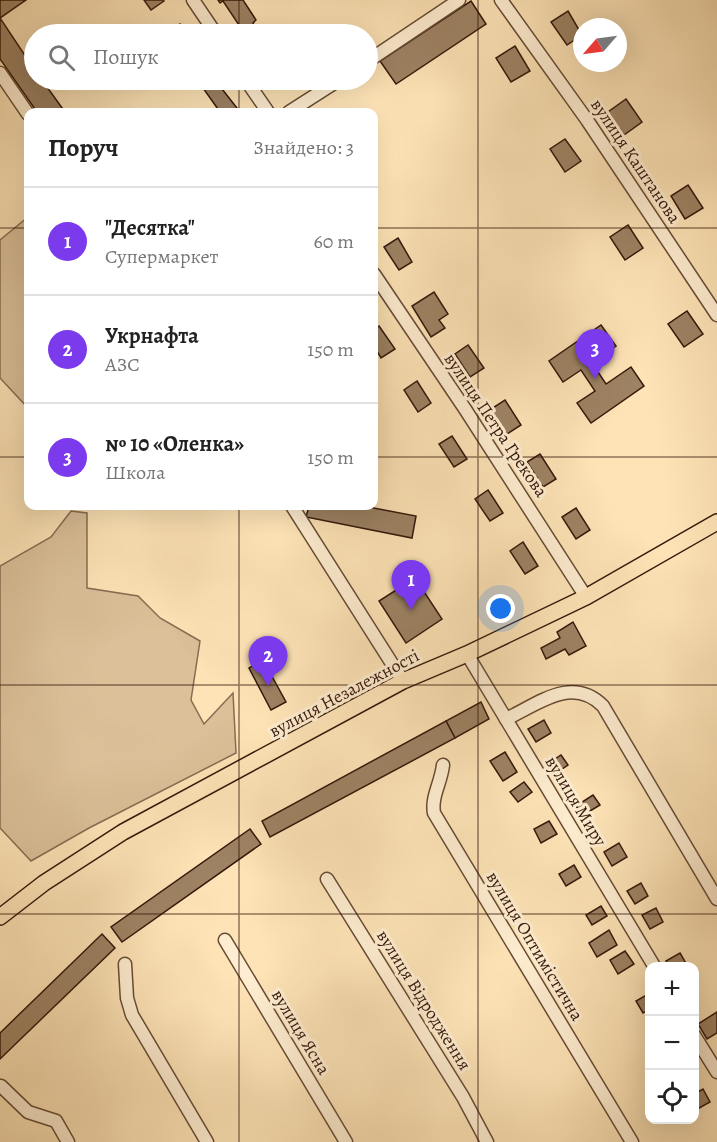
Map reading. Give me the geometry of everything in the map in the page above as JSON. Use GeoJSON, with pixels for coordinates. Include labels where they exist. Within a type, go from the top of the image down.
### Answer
{"type":"FeatureCollection","features":[{"type":"Feature","properties":{"kind":"main road","name":"вулиця Незалежності"},"geometry":{"type":"LineString","coordinates":[[0,917],[44,883],[123,832],[403,681],[467,654],[586,597],[717,522]]}},
{"type":"Feature","properties":{"kind":"street"},"geometry":{"type":"LineString","coordinates":[[193,0],[209,24]]}},
{"type":"Feature","properties":{"kind":"street"},"geometry":{"type":"LineString","coordinates":[[378,54],[459,0]]}},
{"type":"Feature","properties":{"kind":"street","name":"вулиця Каштанова"},"geometry":{"type":"LineString","coordinates":[[501,0],[587,120],[717,315]]}},
{"type":"Feature","properties":{"kind":"street"},"geometry":{"type":"LineString","coordinates":[[0,73],[24,108]]}},
{"type":"Feature","properties":{"kind":"street"},"geometry":{"type":"LineString","coordinates":[[253,90],[265,108]]}},
{"type":"Feature","properties":{"kind":"street"},"geometry":{"type":"LineString","coordinates":[[295,108],[323,90]]}},
{"type":"Feature","properties":{"kind":"street","name":"вулиця Петра Грекова"},"geometry":{"type":"LineString","coordinates":[[378,280],[465,409],[586,597]]}},
{"type":"Feature","properties":{"kind":"street"},"geometry":{"type":"LineString","coordinates":[[295,510],[403,681]]}},
{"type":"Feature","properties":{"kind":"street","name":"вулиця Миру"},"geometry":{"type":"LineString","coordinates":[[467,654],[652,962]]}},
{"type":"Feature","properties":{"kind":"street"},"geometry":{"type":"LineString","coordinates":[[506,719],[566,690],[592,695],[603,706],[717,899]]}},
{"type":"Feature","properties":{"kind":"street","name":"вулиця Оптимістична"},"geometry":{"type":"LineString","coordinates":[[443,765],[441,783],[432,802],[434,813],[632,1142]]}},
{"type":"Feature","properties":{"kind":"street","name":"вулиця Відродження"},"geometry":{"type":"LineString","coordinates":[[327,879],[463,1097],[487,1142]]}},
{"type":"Feature","properties":{"kind":"street","name":"вулиця Ясна"},"geometry":{"type":"LineString","coordinates":[[225,940],[346,1142]]}},
{"type":"Feature","properties":{"kind":"street"},"geometry":{"type":"LineString","coordinates":[[125,964],[127,998],[132,1015],[207,1142]]}},
{"type":"Feature","properties":{"kind":"street"},"geometry":{"type":"LineString","coordinates":[[699,1043],[717,1072]]}},
{"type":"Feature","properties":{"kind":"street"},"geometry":{"type":"LineString","coordinates":[[1,1086],[28,1112],[56,1121],[68,1142]]}},
{"type":"Feature","properties":{"kind":"shaded area"},"geometry":{"type":"Polygon","coordinates":[[[24,220],[24,404],[0,378],[0,240],[24,220]]]}},
{"type":"Feature","properties":{"kind":"shaded area"},"geometry":{"type":"Polygon","coordinates":[[[71,511],[87,513],[87,588],[138,596],[160,618],[200,641],[191,700],[204,724],[233,693],[236,753],[89,828],[31,861],[0,828],[0,566],[51,537],[71,511]]]}},
{"type":"Feature","properties":{"kind":"building"},"geometry":{"type":"Polygon","coordinates":[[[0,0],[26,0],[0,18],[0,0]]]}},
{"type":"Feature","properties":{"kind":"building"},"geometry":{"type":"Polygon","coordinates":[[[144,0],[163,0],[164,1],[151,10],[144,0]]]}},
{"type":"Feature","properties":{"kind":"building"},"geometry":{"type":"Polygon","coordinates":[[[218,0],[243,0],[256,20],[254,24],[238,24],[223,1],[220,3],[218,0]]]}},
{"type":"Feature","properties":{"kind":"building"},"geometry":{"type":"Polygon","coordinates":[[[471,1],[486,24],[396,84],[380,61],[471,1]]]}},
{"type":"Feature","properties":{"kind":"building"},"geometry":{"type":"Polygon","coordinates":[[[568,11],[573,20],[573,41],[567,45],[551,22],[568,11]]]}},
{"type":"Feature","properties":{"kind":"building"},"geometry":{"type":"Polygon","coordinates":[[[0,18],[24,54],[24,90],[49,90],[62,108],[34,108],[0,59],[0,18]]]}},
{"type":"Feature","properties":{"kind":"building"},"geometry":{"type":"Polygon","coordinates":[[[515,46],[530,71],[511,82],[496,58],[515,46]]]}},
{"type":"Feature","properties":{"kind":"building"},"geometry":{"type":"Polygon","coordinates":[[[204,90],[223,90],[237,108],[217,108],[204,90]]]}},
{"type":"Feature","properties":{"kind":"building"},"geometry":{"type":"Polygon","coordinates":[[[626,99],[642,122],[624,135],[608,112],[626,99]]]}},
{"type":"Feature","properties":{"kind":"building"},"geometry":{"type":"Polygon","coordinates":[[[565,139],[581,161],[565,172],[550,149],[565,139]]]}},
{"type":"Feature","properties":{"kind":"building"},"geometry":{"type":"Polygon","coordinates":[[[688,185],[703,208],[685,219],[671,196],[688,185]]]}},
{"type":"Feature","properties":{"kind":"building"},"geometry":{"type":"Polygon","coordinates":[[[628,225],[643,248],[625,260],[610,237],[628,225]]]}},
{"type":"Feature","properties":{"kind":"building"},"geometry":{"type":"Polygon","coordinates":[[[398,238],[412,262],[399,270],[384,247],[398,238]]]}},
{"type":"Feature","properties":{"kind":"building"},"geometry":{"type":"Polygon","coordinates":[[[434,292],[448,314],[439,320],[445,328],[431,337],[412,306],[434,292]]]}},
{"type":"Feature","properties":{"kind":"building"},"geometry":{"type":"Polygon","coordinates":[[[687,311],[703,334],[684,347],[668,324],[687,311]]]}},
{"type":"Feature","properties":{"kind":"building"},"geometry":{"type":"Polygon","coordinates":[[[601,325],[616,346],[592,363],[606,384],[631,367],[644,386],[591,423],[577,403],[595,391],[581,370],[563,382],[549,361],[601,325]]]}},
{"type":"Feature","properties":{"kind":"building"},"geometry":{"type":"Polygon","coordinates":[[[378,327],[395,349],[381,358],[378,353],[378,327]]]}},
{"type":"Feature","properties":{"kind":"building"},"geometry":{"type":"Polygon","coordinates":[[[468,345],[484,368],[470,377],[455,354],[468,345]]]}},
{"type":"Feature","properties":{"kind":"building"},"geometry":{"type":"Polygon","coordinates":[[[417,381],[431,403],[418,412],[404,390],[417,381]]]}},
{"type":"Feature","properties":{"kind":"building"},"geometry":{"type":"Polygon","coordinates":[[[505,400],[521,425],[504,436],[488,411],[505,400]]]}},
{"type":"Feature","properties":{"kind":"building"},"geometry":{"type":"Polygon","coordinates":[[[452,436],[467,459],[454,467],[439,444],[452,436]]]}},
{"type":"Feature","properties":{"kind":"building"},"geometry":{"type":"Polygon","coordinates":[[[540,454],[556,479],[543,487],[527,462],[540,454]]]}},
{"type":"Feature","properties":{"kind":"building"},"geometry":{"type":"Polygon","coordinates":[[[488,490],[503,513],[490,521],[475,499],[488,490]]]}},
{"type":"Feature","properties":{"kind":"building"},"geometry":{"type":"Polygon","coordinates":[[[576,508],[590,530],[576,539],[562,517],[576,508]]]}},
{"type":"Feature","properties":{"kind":"building"},"geometry":{"type":"Polygon","coordinates":[[[378,509],[416,516],[412,538],[306,517],[308,510],[378,509]]]}},
{"type":"Feature","properties":{"kind":"building"},"geometry":{"type":"Polygon","coordinates":[[[523,542],[538,566],[525,574],[510,551],[523,542]]]}},
{"type":"Feature","properties":{"kind":"building"},"geometry":{"type":"Polygon","coordinates":[[[415,578],[442,619],[406,643],[379,601],[415,578]]]}},
{"type":"Feature","properties":{"kind":"building"},"geometry":{"type":"Polygon","coordinates":[[[573,622],[586,646],[569,655],[565,649],[546,659],[541,648],[560,638],[557,632],[573,622]]]}},
{"type":"Feature","properties":{"kind":"building"},"geometry":{"type":"Polygon","coordinates":[[[263,660],[286,702],[271,710],[249,668],[263,660]]]}},
{"type":"Feature","properties":{"kind":"building"},"geometry":{"type":"Polygon","coordinates":[[[481,702],[489,719],[455,738],[446,721],[481,702]]]}},
{"type":"Feature","properties":{"kind":"building"},"geometry":{"type":"Polygon","coordinates":[[[544,720],[551,733],[536,742],[528,729],[544,720]]]}},
{"type":"Feature","properties":{"kind":"building"},"geometry":{"type":"Polygon","coordinates":[[[446,721],[455,738],[270,837],[262,821],[446,721]]]}},
{"type":"Feature","properties":{"kind":"building"},"geometry":{"type":"Polygon","coordinates":[[[505,752],[517,772],[503,781],[490,761],[505,752]]]}},
{"type":"Feature","properties":{"kind":"building"},"geometry":{"type":"Polygon","coordinates":[[[561,755],[568,765],[556,773],[549,763],[561,755]]]}},
{"type":"Feature","properties":{"kind":"building"},"geometry":{"type":"Polygon","coordinates":[[[524,782],[532,792],[518,802],[510,792],[524,782]]]}},
{"type":"Feature","properties":{"kind":"building"},"geometry":{"type":"Polygon","coordinates":[[[593,795],[600,805],[582,816],[576,806],[593,795]]]}},
{"type":"Feature","properties":{"kind":"building"},"geometry":{"type":"Polygon","coordinates":[[[549,821],[557,834],[541,843],[534,829],[549,821]]]}},
{"type":"Feature","properties":{"kind":"building"},"geometry":{"type":"Polygon","coordinates":[[[250,829],[261,844],[122,942],[111,927],[250,829]]]}},
{"type":"Feature","properties":{"kind":"building"},"geometry":{"type":"Polygon","coordinates":[[[619,843],[627,857],[612,866],[604,852],[619,843]]]}},
{"type":"Feature","properties":{"kind":"building"},"geometry":{"type":"Polygon","coordinates":[[[574,865],[581,877],[566,886],[559,874],[574,865]]]}},
{"type":"Feature","properties":{"kind":"building"},"geometry":{"type":"Polygon","coordinates":[[[641,883],[648,896],[635,904],[627,891],[641,883]]]}},
{"type":"Feature","properties":{"kind":"building"},"geometry":{"type":"Polygon","coordinates":[[[601,906],[607,916],[592,925],[586,915],[601,906]]]}},
{"type":"Feature","properties":{"kind":"building"},"geometry":{"type":"Polygon","coordinates":[[[656,908],[663,922],[650,929],[642,915],[656,908]]]}},
{"type":"Feature","properties":{"kind":"building"},"geometry":{"type":"Polygon","coordinates":[[[609,930],[617,945],[597,957],[589,943],[609,930]]]}},
{"type":"Feature","properties":{"kind":"building"},"geometry":{"type":"Polygon","coordinates":[[[102,934],[115,948],[0,1059],[0,1033],[102,934]]]}},
{"type":"Feature","properties":{"kind":"building"},"geometry":{"type":"Polygon","coordinates":[[[625,951],[634,964],[618,974],[610,960],[625,951]]]}},
{"type":"Feature","properties":{"kind":"building"},"geometry":{"type":"Polygon","coordinates":[[[680,953],[685,962],[667,962],[680,953]]]}},
{"type":"Feature","properties":{"kind":"building"},"geometry":{"type":"Polygon","coordinates":[[[645,996],[645,1012],[643,1013],[636,1001],[645,996]]]}},
{"type":"Feature","properties":{"kind":"building"},"geometry":{"type":"Polygon","coordinates":[[[717,1012],[717,1033],[707,1039],[699,1023],[717,1012]]]}},
{"type":"Feature","properties":{"kind":"building"},"geometry":{"type":"Polygon","coordinates":[[[703,1089],[710,1102],[699,1108],[699,1091],[703,1089]]]}},
{"type":"Feature","properties":{"kind":"place","name":"№ 10 «Оленка»"},"geometry":{"type":"Point","coordinates":[595,379]}},
{"type":"Feature","properties":{"kind":"place","name":"\"Десятка\""},"geometry":{"type":"Point","coordinates":[411,610]}},
{"type":"Feature","properties":{"kind":"place","name":"Укрнафта"},"geometry":{"type":"Point","coordinates":[268,686]}}]}
